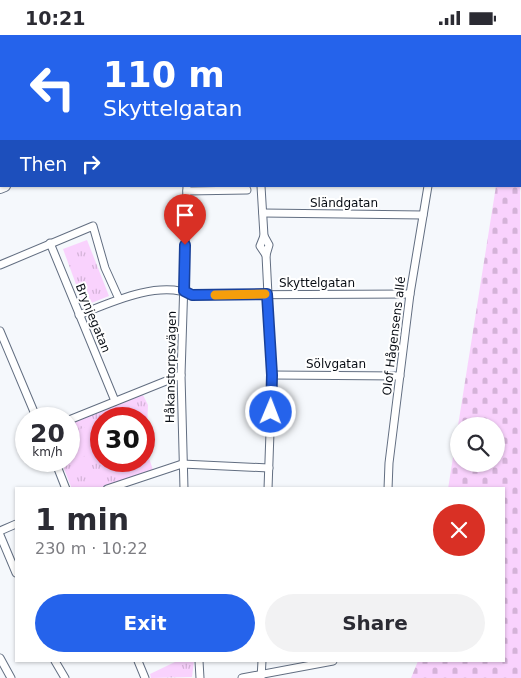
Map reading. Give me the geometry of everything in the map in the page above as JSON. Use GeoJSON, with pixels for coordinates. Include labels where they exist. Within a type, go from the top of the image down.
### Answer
{"type":"FeatureCollection","features":[{"type":"Feature","properties":{"kind":"street"},"geometry":{"type":"LineString","coordinates":[[261,187],[264,237],[270,245],[266,255],[272,375],[268,487]]}},
{"type":"Feature","properties":{"kind":"street","name":"Olof Hågensens allé"},"geometry":{"type":"LineString","coordinates":[[388,487],[410,294],[428,187]]}},
{"type":"Feature","properties":{"kind":"street"},"geometry":{"type":"LineString","coordinates":[[187,189],[247,190]]}},
{"type":"Feature","properties":{"kind":"street","name":"Håkanstorpsvägen"},"geometry":{"type":"LineString","coordinates":[[184,487],[181,375],[187,189]]}},
{"type":"Feature","properties":{"kind":"street","name":"Sländgatan"},"geometry":{"type":"LineString","coordinates":[[264,213],[424,215]]}},
{"type":"Feature","properties":{"kind":"street"},"geometry":{"type":"LineString","coordinates":[[0,265],[93,226],[105,268],[119,299]]}},
{"type":"Feature","properties":{"kind":"street","name":"Brynjegatan"},"geometry":{"type":"LineString","coordinates":[[50,243],[114,401]]}},
{"type":"Feature","properties":{"kind":"street","name":"Skyttelgatan"},"geometry":{"type":"LineString","coordinates":[[79,315],[119,299],[142,293],[184,291],[192,295],[410,294]]}},
{"type":"Feature","properties":{"kind":"street"},"geometry":{"type":"LineString","coordinates":[[0,331],[33,407]]}},
{"type":"Feature","properties":{"kind":"street"},"geometry":{"type":"LineString","coordinates":[[80,415],[181,375]]}},
{"type":"Feature","properties":{"kind":"street","name":"Sölvgatan"},"geometry":{"type":"LineString","coordinates":[[272,375],[400,376]]}},
{"type":"Feature","properties":{"kind":"street"},"geometry":{"type":"LineString","coordinates":[[113,487],[182,464],[269,468]]}},
{"type":"Feature","properties":{"kind":"street"},"geometry":{"type":"LineString","coordinates":[[59,472],[65,487]]}},
{"type":"Feature","properties":{"kind":"street"},"geometry":{"type":"LineString","coordinates":[[0,531],[15,524]]}},
{"type":"Feature","properties":{"kind":"street"},"geometry":{"type":"LineString","coordinates":[[0,535],[15,571]]}},
{"type":"Feature","properties":{"kind":"street"},"geometry":{"type":"LineString","coordinates":[[1,661],[11,678]]}},
{"type":"Feature","properties":{"kind":"street"},"geometry":{"type":"LineString","coordinates":[[56,662],[65,678]]}},
{"type":"Feature","properties":{"kind":"street"},"geometry":{"type":"LineString","coordinates":[[138,662],[145,678]]}},
{"type":"Feature","properties":{"kind":"street"},"geometry":{"type":"LineString","coordinates":[[199,662],[200,678]]}},
{"type":"Feature","properties":{"kind":"street"},"geometry":{"type":"LineString","coordinates":[[261,676],[262,662]]}},
{"type":"Feature","properties":{"kind":"street"},"geometry":{"type":"LineString","coordinates":[[242,678],[261,676],[328,662]]}},
{"type":"Feature","properties":{"kind":"green space"},"geometry":{"type":"Polygon","coordinates":[[[496,187],[520,187],[521,678],[411,678],[418,662],[505,662],[505,487],[448,487],[451,472],[505,472],[505,417],[459,417],[496,187]]]}},
{"type":"Feature","properties":{"kind":"green space"},"geometry":{"type":"Polygon","coordinates":[[[87,240],[109,296],[84,306],[63,249],[87,240]]]}},
{"type":"Feature","properties":{"kind":"green space"},"geometry":{"type":"Polygon","coordinates":[[[143,395],[148,407],[111,407],[143,395]]]}},
{"type":"Feature","properties":{"kind":"green space"},"geometry":{"type":"Polygon","coordinates":[[[90,415],[90,472],[147,472],[106,487],[71,487],[65,472],[80,472],[80,419],[90,415]]]}},
{"type":"Feature","properties":{"kind":"green space"},"geometry":{"type":"Polygon","coordinates":[[[90,425],[90,454],[80,458],[80,429],[90,425]]]}},
{"type":"Feature","properties":{"kind":"green space"},"geometry":{"type":"Polygon","coordinates":[[[175,662],[194,662],[192,677],[151,678],[150,674],[175,662]]]}},
{"type":"Feature","properties":{"kind":"slow traffic"},"geometry":{"type":"LineString","coordinates":[[215,295],[265,294]]}},
{"type":"Feature","properties":{"kind":"route"},"geometry":{"type":"LineString","coordinates":[[185,245],[184,291],[192,295],[267,294],[272,375],[271,412]]}}]}
